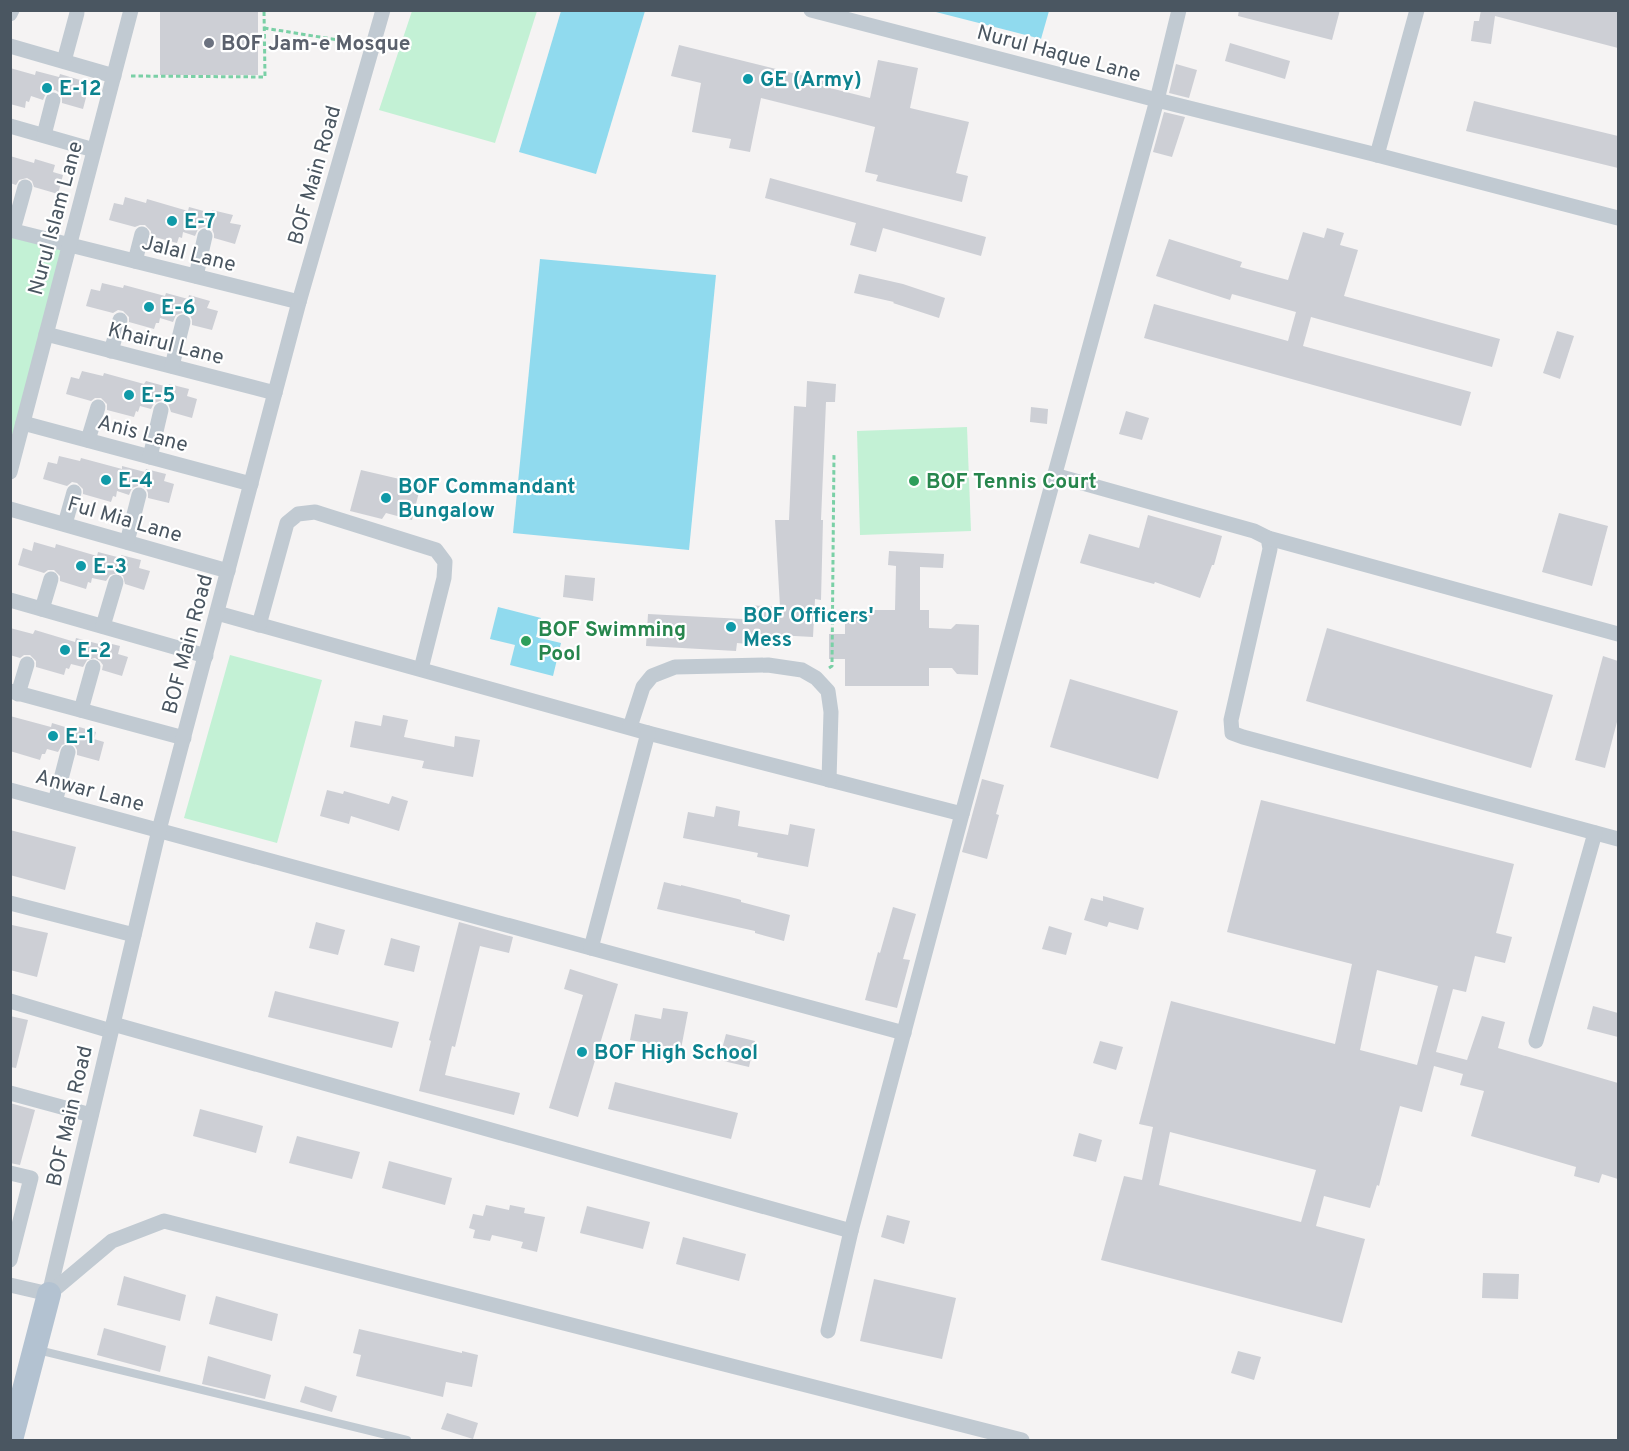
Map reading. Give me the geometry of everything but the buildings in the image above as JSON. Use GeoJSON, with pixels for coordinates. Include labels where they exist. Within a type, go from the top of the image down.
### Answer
{"type":"FeatureCollection","features":[{"type":"Feature","properties":{"kind":"main road"},"geometry":{"type":"LineString","coordinates":[[11,1440],[49,1294]]}},
{"type":"Feature","properties":{"kind":"street","name":"Nurul Islam Lane"},"geometry":{"type":"LineString","coordinates":[[10,472],[131,10]]}},
{"type":"Feature","properties":{"kind":"street","name":"BOF Main Road"},"geometry":{"type":"LineString","coordinates":[[49,1294],[159,830],[299,302],[383,10]]}},
{"type":"Feature","properties":{"kind":"street","name":"Nurul Haque Lane"},"geometry":{"type":"LineString","coordinates":[[811,10],[832,13],[1157,100],[1618,218]]}},
{"type":"Feature","properties":{"kind":"street"},"geometry":{"type":"LineString","coordinates":[[828,1330],[851,1231],[1157,100],[1179,10]]}},
{"type":"Feature","properties":{"kind":"street"},"geometry":{"type":"LineString","coordinates":[[1377,155],[1417,10]]}},
{"type":"Feature","properties":{"kind":"street"},"geometry":{"type":"LineString","coordinates":[[64,61],[77,13]]}},
{"type":"Feature","properties":{"kind":"street"},"geometry":{"type":"LineString","coordinates":[[10,46],[114,76]]}},
{"type":"Feature","properties":{"kind":"street"},"geometry":{"type":"LineString","coordinates":[[44,135],[53,100]]}},
{"type":"Feature","properties":{"kind":"street"},"geometry":{"type":"LineString","coordinates":[[10,126],[94,150]]}},
{"type":"Feature","properties":{"kind":"street"},"geometry":{"type":"LineString","coordinates":[[12,230],[25,187]]}},
{"type":"Feature","properties":{"kind":"street","name":"Jalal Lane"},"geometry":{"type":"LineString","coordinates":[[12,230],[299,302]]}},
{"type":"Feature","properties":{"kind":"street"},"geometry":{"type":"LineString","coordinates":[[135,261],[142,234]]}},
{"type":"Feature","properties":{"kind":"street"},"geometry":{"type":"LineString","coordinates":[[196,276],[205,236]]}},
{"type":"Feature","properties":{"kind":"street"},"geometry":{"type":"LineString","coordinates":[[111,351],[120,320]]}},
{"type":"Feature","properties":{"kind":"street"},"geometry":{"type":"LineString","coordinates":[[172,366],[183,322]]}},
{"type":"Feature","properties":{"kind":"street","name":"Khairul Lane"},"geometry":{"type":"LineString","coordinates":[[46,334],[275,393]]}},
{"type":"Feature","properties":{"kind":"street"},"geometry":{"type":"LineString","coordinates":[[88,440],[98,407]]}},
{"type":"Feature","properties":{"kind":"street"},"geometry":{"type":"LineString","coordinates":[[150,457],[161,410]]}},
{"type":"Feature","properties":{"kind":"street","name":"Anis Lane"},"geometry":{"type":"LineString","coordinates":[[23,423],[251,484]]}},
{"type":"Feature","properties":{"kind":"street"},"geometry":{"type":"LineString","coordinates":[[1054,475],[1618,634]]}},
{"type":"Feature","properties":{"kind":"street"},"geometry":{"type":"LineString","coordinates":[[65,524],[74,492]]}},
{"type":"Feature","properties":{"kind":"street"},"geometry":{"type":"LineString","coordinates":[[127,542],[139,495]]}},
{"type":"Feature","properties":{"kind":"street","name":"Ful Mia Lane"},"geometry":{"type":"LineString","coordinates":[[10,509],[228,571]]}},
{"type":"Feature","properties":{"kind":"street"},"geometry":{"type":"LineString","coordinates":[[259,625],[287,523],[298,514],[315,512],[436,550],[446,562],[421,669]]}},
{"type":"Feature","properties":{"kind":"street"},"geometry":{"type":"LineString","coordinates":[[1268,537],[1270,549],[1231,720],[1232,732],[1618,839]]}},
{"type":"Feature","properties":{"kind":"street"},"geometry":{"type":"LineString","coordinates":[[42,609],[51,579]]}},
{"type":"Feature","properties":{"kind":"street"},"geometry":{"type":"LineString","coordinates":[[103,626],[116,582]]}},
{"type":"Feature","properties":{"kind":"street"},"geometry":{"type":"LineString","coordinates":[[10,600],[206,656]]}},
{"type":"Feature","properties":{"kind":"street"},"geometry":{"type":"LineString","coordinates":[[217,613],[648,732],[962,814]]}},
{"type":"Feature","properties":{"kind":"street"},"geometry":{"type":"LineString","coordinates":[[27,664],[14,693],[184,738]]}},
{"type":"Feature","properties":{"kind":"street"},"geometry":{"type":"LineString","coordinates":[[630,727],[643,687],[652,676],[675,667],[768,665],[802,670],[816,678],[828,691],[831,712],[829,780]]}},
{"type":"Feature","properties":{"kind":"street"},"geometry":{"type":"LineString","coordinates":[[81,711],[93,667]]}},
{"type":"Feature","properties":{"kind":"street"},"geometry":{"type":"LineString","coordinates":[[591,948],[648,732]]}},
{"type":"Feature","properties":{"kind":"street"},"geometry":{"type":"LineString","coordinates":[[55,802],[68,752]]}},
{"type":"Feature","properties":{"kind":"street","name":"Anwar Lane"},"geometry":{"type":"LineString","coordinates":[[10,790],[904,1033]]}},
{"type":"Feature","properties":{"kind":"street"},"geometry":{"type":"LineString","coordinates":[[1536,1041],[1595,833]]}},
{"type":"Feature","properties":{"kind":"street"},"geometry":{"type":"LineString","coordinates":[[10,903],[134,935]]}},
{"type":"Feature","properties":{"kind":"street"},"geometry":{"type":"LineString","coordinates":[[10,1001],[851,1231]]}},
{"type":"Feature","properties":{"kind":"street"},"geometry":{"type":"LineString","coordinates":[[10,1093],[91,1115]]}},
{"type":"Feature","properties":{"kind":"street"},"geometry":{"type":"LineString","coordinates":[[10,1173],[31,1178],[10,1260]]}},
{"type":"Feature","properties":{"kind":"street"},"geometry":{"type":"LineString","coordinates":[[10,1285],[49,1294],[112,1241],[164,1221],[1022,1440]]}},
{"type":"Feature","properties":{"kind":"lane"},"geometry":{"type":"LineString","coordinates":[[35,1349],[407,1440]]}},
{"type":"Feature","properties":{"kind":"path"},"geometry":{"type":"LineString","coordinates":[[114,76],[265,77],[264,10]]}},
{"type":"Feature","properties":{"kind":"path"},"geometry":{"type":"LineString","coordinates":[[264,28],[373,46]]}},
{"type":"Feature","properties":{"kind":"path"},"geometry":{"type":"LineString","coordinates":[[816,678],[832,666],[834,454]]}},
{"type":"Feature","properties":{"kind":"green space"},"geometry":{"type":"Polygon","coordinates":[[[412,11],[537,11],[495,143],[379,110],[412,11]]]}},
{"type":"Feature","properties":{"kind":"green space"},"geometry":{"type":"Polygon","coordinates":[[[11,236],[64,251],[11,440],[11,236]]]}},
{"type":"Feature","properties":{"kind":"green space","name":"BOF Tennis Court"},"geometry":{"type":"Polygon","coordinates":[[[967,427],[971,531],[860,535],[857,431],[967,427]]]}},
{"type":"Feature","properties":{"kind":"green space"},"geometry":{"type":"Polygon","coordinates":[[[230,655],[322,680],[277,843],[184,818],[230,655]]]}},
{"type":"Feature","properties":{"kind":"water"},"geometry":{"type":"Polygon","coordinates":[[[561,11],[645,11],[596,174],[519,152],[561,11]]]}},
{"type":"Feature","properties":{"kind":"water"},"geometry":{"type":"Polygon","coordinates":[[[932,11],[1049,11],[1041,39],[932,11]]]}},
{"type":"Feature","properties":{"kind":"water"},"geometry":{"type":"Polygon","coordinates":[[[540,259],[716,275],[689,550],[513,533],[540,259]]]}},
{"type":"Feature","properties":{"kind":"water","name":"BOF Swimming Pool"},"geometry":{"type":"Polygon","coordinates":[[[498,607],[541,618],[536,637],[561,643],[553,676],[510,665],[515,645],[490,639],[498,607]]]}},
{"type":"Feature","properties":{"kind":"place","name":"BOF Jam-e Mosque"},"geometry":{"type":"Point","coordinates":[209,43]}},
{"type":"Feature","properties":{"kind":"place","name":"GE (Army)"},"geometry":{"type":"Point","coordinates":[748,79]}},
{"type":"Feature","properties":{"kind":"place","name":"E-12"},"geometry":{"type":"Point","coordinates":[47,88]}},
{"type":"Feature","properties":{"kind":"place","name":"E-7"},"geometry":{"type":"Point","coordinates":[172,221]}},
{"type":"Feature","properties":{"kind":"place","name":"E-6"},"geometry":{"type":"Point","coordinates":[149,307]}},
{"type":"Feature","properties":{"kind":"place","name":"E-5"},"geometry":{"type":"Point","coordinates":[129,395]}},
{"type":"Feature","properties":{"kind":"place","name":"E-4"},"geometry":{"type":"Point","coordinates":[106,480]}},
{"type":"Feature","properties":{"kind":"place","name":"BOF Tennis Court"},"geometry":{"type":"Point","coordinates":[914,481]}},
{"type":"Feature","properties":{"kind":"place","name":"BOF Commandant Bungalow"},"geometry":{"type":"Point","coordinates":[386,498]}},
{"type":"Feature","properties":{"kind":"place","name":"E-3"},"geometry":{"type":"Point","coordinates":[81,566]}},
{"type":"Feature","properties":{"kind":"place","name":"BOF Officers' Mess"},"geometry":{"type":"Point","coordinates":[731,627]}},
{"type":"Feature","properties":{"kind":"place","name":"BOF Swimming Pool"},"geometry":{"type":"Point","coordinates":[526,641]}},
{"type":"Feature","properties":{"kind":"place","name":"E-2"},"geometry":{"type":"Point","coordinates":[65,650]}},
{"type":"Feature","properties":{"kind":"place","name":"E-1"},"geometry":{"type":"Point","coordinates":[53,736]}},
{"type":"Feature","properties":{"kind":"place","name":"BOF High School"},"geometry":{"type":"Point","coordinates":[582,1052]}}]}
